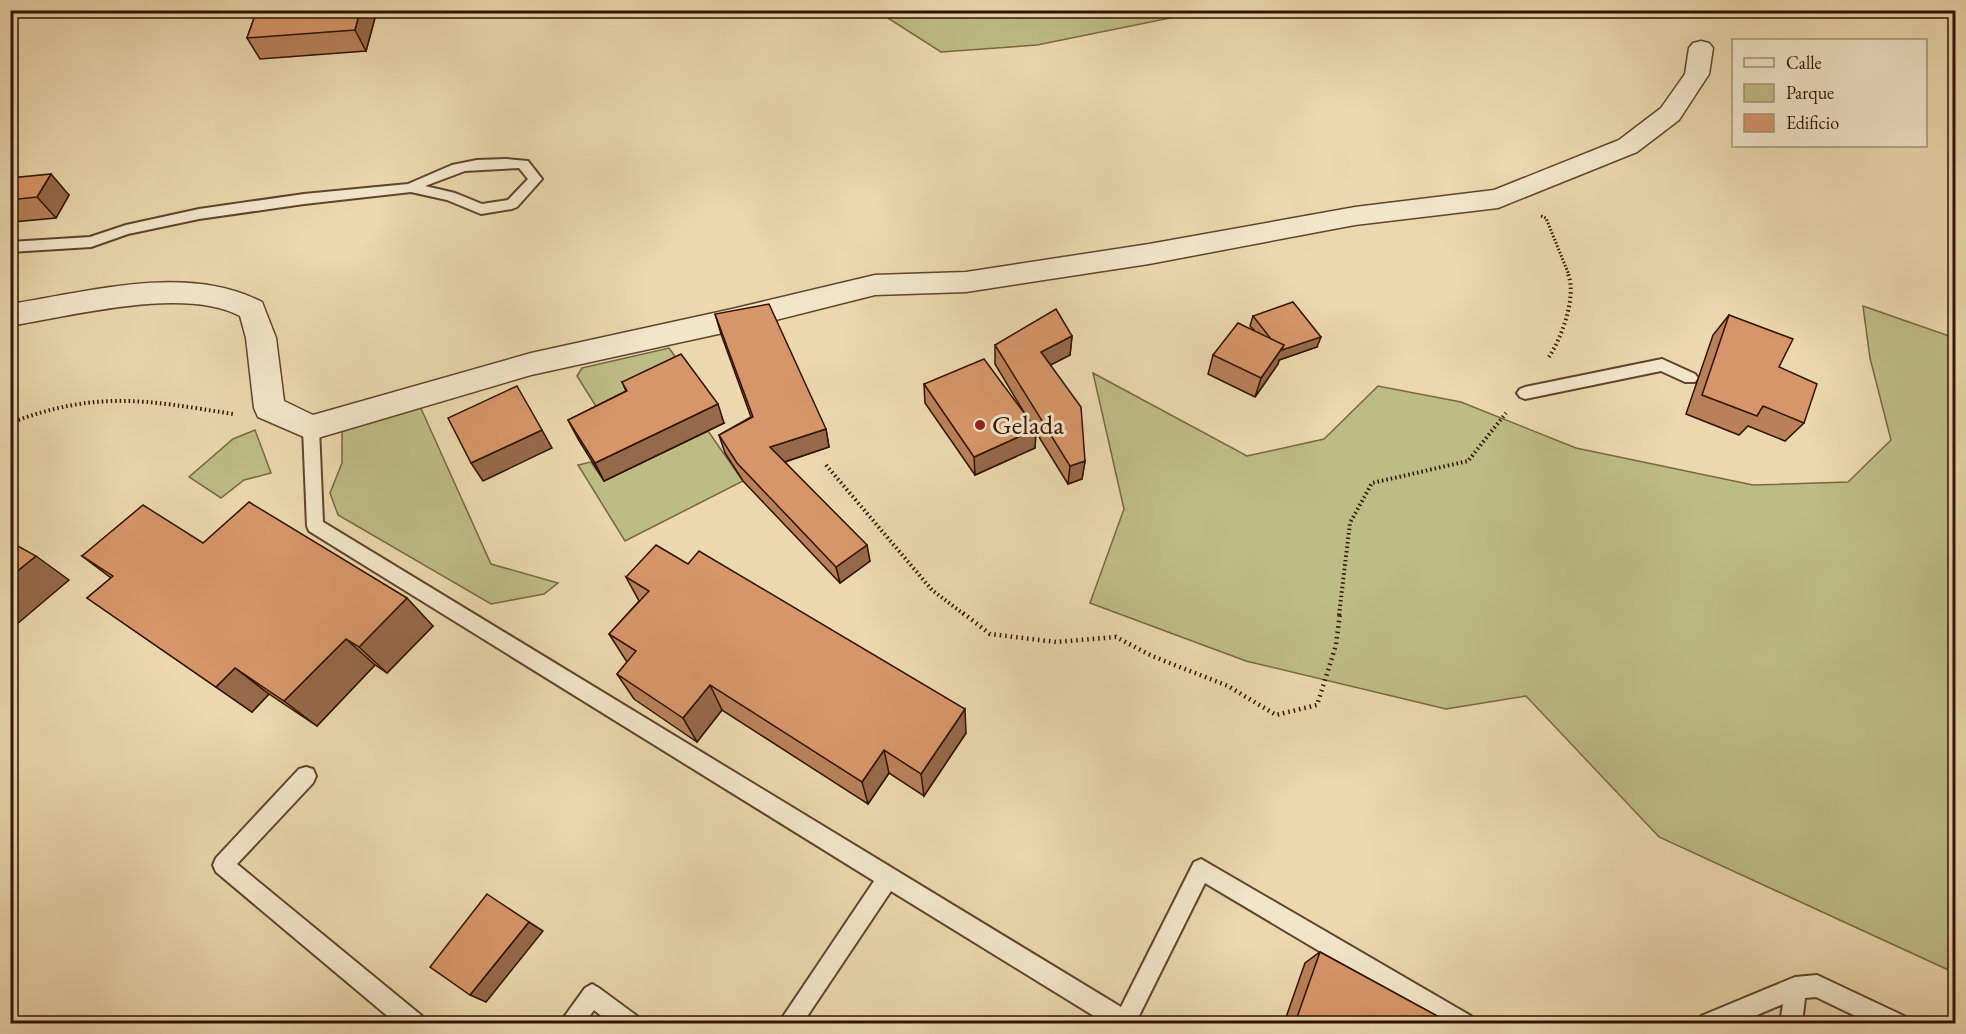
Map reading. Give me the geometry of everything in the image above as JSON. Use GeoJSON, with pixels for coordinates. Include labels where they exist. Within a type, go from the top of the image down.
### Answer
{"type":"FeatureCollection","features":[{"type":"Feature","properties":{"kind":"street"},"geometry":{"type":"LineString","coordinates":[[10,315],[145,295],[229,298],[252,310],[261,338],[269,408],[311,428],[531,364],[732,320],[875,285],[966,282],[1149,255],[1355,216],[1498,199],[1628,146],[1670,114],[1697,74],[1701,48]]}},
{"type":"Feature","properties":{"kind":"lane"},"geometry":{"type":"LineString","coordinates":[[10,247],[91,242],[126,230],[198,214],[304,199],[411,188],[450,196],[481,209],[512,204],[535,179],[523,164],[477,163],[437,173],[411,188]]}},
{"type":"Feature","properties":{"kind":"lane"},"geometry":{"type":"LineString","coordinates":[[1525,393],[1662,365],[1690,378]]}},
{"type":"Feature","properties":{"kind":"lane"},"geometry":{"type":"LineString","coordinates":[[311,428],[315,526],[1126,1023],[1201,869],[1463,1023]]}},
{"type":"Feature","properties":{"kind":"lane"},"geometry":{"type":"LineString","coordinates":[[306,776],[223,865],[414,1023]]}},
{"type":"Feature","properties":{"kind":"lane"},"geometry":{"type":"LineString","coordinates":[[789,1023],[888,878]]}},
{"type":"Feature","properties":{"kind":"lane"},"geometry":{"type":"LineString","coordinates":[[1709,1023],[1794,988],[1817,986],[1896,1023]]}},
{"type":"Feature","properties":{"kind":"lane"},"geometry":{"type":"LineString","coordinates":[[1791,1023],[1794,988]]}},
{"type":"Feature","properties":{"kind":"lane"},"geometry":{"type":"LineString","coordinates":[[570,1023],[592,996],[629,1023]]}},
{"type":"Feature","properties":{"kind":"path"},"geometry":{"type":"LineString","coordinates":[[826,465],[932,590],[990,634],[1056,642],[1116,637],[1152,656],[1228,686],[1276,715],[1317,705],[1336,645],[1350,523],[1372,483],[1468,461],[1514,402],[1525,393],[1561,338],[1572,284],[1546,218],[1498,199]]}},
{"type":"Feature","properties":{"kind":"path"},"geometry":{"type":"LineString","coordinates":[[10,423],[40,411],[91,401],[139,401],[237,414],[269,408]]}},
{"type":"Feature","properties":{"kind":"green space"},"geometry":{"type":"Polygon","coordinates":[[[922,10],[1205,11],[1037,45],[941,52],[883,15],[922,10]]]}},
{"type":"Feature","properties":{"kind":"green space"},"geometry":{"type":"Polygon","coordinates":[[[1863,306],[1955,338],[1955,973],[1659,837],[1526,696],[1446,709],[1246,661],[1090,603],[1124,509],[1093,373],[1247,456],[1324,439],[1378,386],[1461,402],[1576,448],[1753,485],[1848,482],[1891,440],[1870,358],[1863,306]]]}},
{"type":"Feature","properties":{"kind":"green space"},"geometry":{"type":"Polygon","coordinates":[[[669,348],[687,373],[607,424],[577,376],[582,368],[669,348]]]}},
{"type":"Feature","properties":{"kind":"green space"},"geometry":{"type":"Polygon","coordinates":[[[419,404],[491,564],[558,583],[544,594],[491,604],[338,515],[330,493],[342,463],[342,429],[419,404]]]}},
{"type":"Feature","properties":{"kind":"green space"},"geometry":{"type":"Polygon","coordinates":[[[255,430],[271,473],[244,480],[221,498],[189,477],[233,439],[255,430]]]}},
{"type":"Feature","properties":{"kind":"green space"},"geometry":{"type":"Polygon","coordinates":[[[708,431],[743,481],[625,541],[578,465],[591,462],[604,481],[708,431]]]}},
{"type":"Feature","properties":{"kind":"building"},"geometry":{"type":"Polygon","coordinates":[[[257,10],[360,10],[355,30],[247,38],[257,10]]]}},
{"type":"Feature","properties":{"kind":"building"},"geometry":{"type":"Polygon","coordinates":[[[51,174],[37,197],[10,200],[10,178],[51,174]]]}},
{"type":"Feature","properties":{"kind":"building"},"geometry":{"type":"Polygon","coordinates":[[[1293,302],[1321,337],[1282,350],[1284,345],[1271,339],[1253,316],[1293,302]]]}},
{"type":"Feature","properties":{"kind":"building"},"geometry":{"type":"Polygon","coordinates":[[[769,304],[826,429],[770,447],[867,545],[836,567],[737,463],[719,435],[753,417],[715,314],[769,304]]]}},
{"type":"Feature","properties":{"kind":"building"},"geometry":{"type":"Polygon","coordinates":[[[1056,309],[1072,336],[1041,352],[1081,407],[1085,461],[1070,466],[995,345],[1056,309]]]}},
{"type":"Feature","properties":{"kind":"building"},"geometry":{"type":"Polygon","coordinates":[[[1729,315],[1793,339],[1779,367],[1817,384],[1804,423],[1763,406],[1757,416],[1702,395],[1729,315]]]}},
{"type":"Feature","properties":{"kind":"building"},"geometry":{"type":"Polygon","coordinates":[[[1238,323],[1284,345],[1261,378],[1213,355],[1238,323]]]}},
{"type":"Feature","properties":{"kind":"building"},"geometry":{"type":"Polygon","coordinates":[[[681,354],[718,404],[595,463],[568,420],[627,391],[622,382],[681,354]]]}},
{"type":"Feature","properties":{"kind":"building","name":"Gelada"},"geometry":{"type":"Polygon","coordinates":[[[984,359],[1036,429],[974,457],[924,384],[984,359]]]}},
{"type":"Feature","properties":{"kind":"building"},"geometry":{"type":"Polygon","coordinates":[[[517,386],[542,430],[471,463],[448,418],[517,386]]]}},
{"type":"Feature","properties":{"kind":"building"},"geometry":{"type":"Polygon","coordinates":[[[249,502],[407,598],[359,647],[346,639],[284,701],[235,668],[216,687],[87,598],[113,576],[82,556],[143,505],[203,543],[249,502]]]}},
{"type":"Feature","properties":{"kind":"building"},"geometry":{"type":"Polygon","coordinates":[[[16,545],[36,556],[10,577],[10,549],[16,545]]]}},
{"type":"Feature","properties":{"kind":"building"},"geometry":{"type":"Polygon","coordinates":[[[656,545],[688,564],[699,551],[965,709],[921,774],[884,750],[862,782],[710,685],[683,718],[617,674],[636,651],[609,634],[649,591],[626,577],[656,545]]]}},
{"type":"Feature","properties":{"kind":"building"},"geometry":{"type":"Polygon","coordinates":[[[487,894],[529,922],[470,995],[430,967],[487,894]]]}},
{"type":"Feature","properties":{"kind":"building"},"geometry":{"type":"Polygon","coordinates":[[[1320,952],[1450,1023],[1295,1023],[1320,952]]]}},
{"type":"Feature","properties":{"kind":"place","name":"Gelada"},"geometry":{"type":"Point","coordinates":[980,425]}}]}
